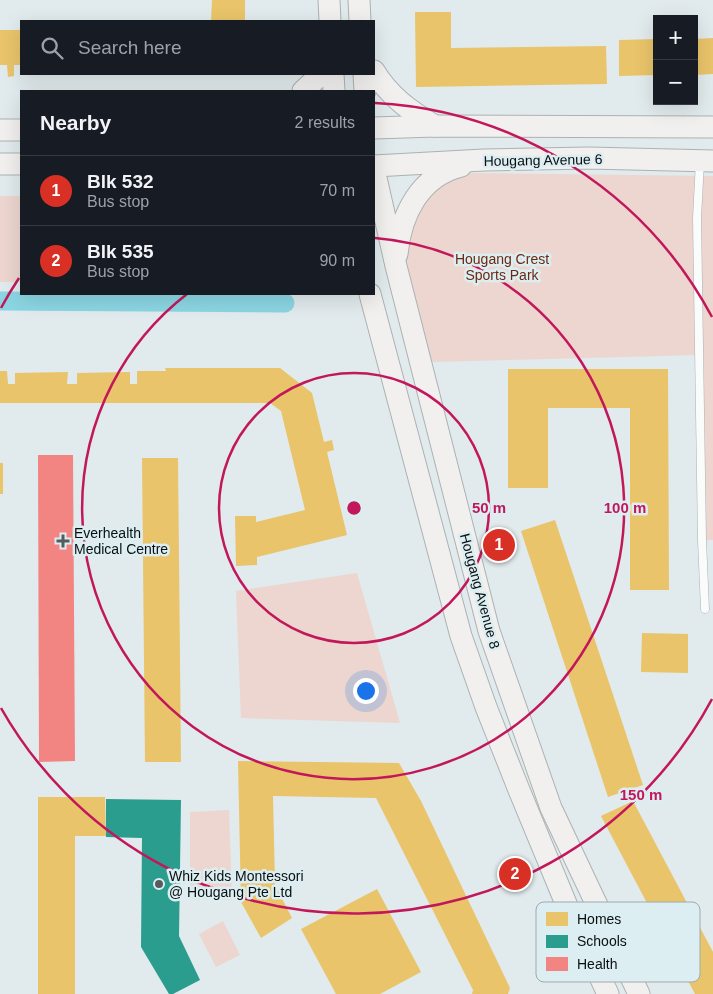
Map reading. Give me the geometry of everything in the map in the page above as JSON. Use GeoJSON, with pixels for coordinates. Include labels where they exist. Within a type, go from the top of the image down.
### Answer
{"type":"FeatureCollection","features":[{"type":"Feature","properties":{"kind":"main road"},"geometry":{"type":"LineString","coordinates":[[359,0],[360,20]]}},
{"type":"Feature","properties":{"kind":"main road"},"geometry":{"type":"LineString","coordinates":[[375,73],[395,98],[410,111],[434,126]]}},
{"type":"Feature","properties":{"kind":"main road"},"geometry":{"type":"LineString","coordinates":[[305,90],[318,75]]}},
{"type":"Feature","properties":{"kind":"main road"},"geometry":{"type":"LineString","coordinates":[[333,75],[334,90]]}},
{"type":"Feature","properties":{"kind":"main road"},"geometry":{"type":"LineString","coordinates":[[364,75],[365,90]]}},
{"type":"Feature","properties":{"kind":"main road"},"geometry":{"type":"LineString","coordinates":[[375,128],[434,126],[713,127]]}},
{"type":"Feature","properties":{"kind":"main road"},"geometry":{"type":"LineString","coordinates":[[0,130],[20,130]]}},
{"type":"Feature","properties":{"kind":"main road","name":"Hougang Avenue 6"},"geometry":{"type":"LineString","coordinates":[[375,167],[484,160],[589,158],[707,161]]}},
{"type":"Feature","properties":{"kind":"main road"},"geometry":{"type":"LineString","coordinates":[[396,266],[401,230],[412,203],[422,188],[449,169],[484,160]]}},
{"type":"Feature","properties":{"kind":"main road"},"geometry":{"type":"LineString","coordinates":[[0,164],[20,164]]}},
{"type":"Feature","properties":{"kind":"main road","name":"Hougang Avenue 8"},"geometry":{"type":"LineString","coordinates":[[375,172],[396,266],[489,631],[551,808],[595,902]]}},
{"type":"Feature","properties":{"kind":"main road","name":"Hougang Avenue 8"},"geometry":{"type":"LineString","coordinates":[[370,295],[461,636],[486,707],[565,902]]}},
{"type":"Feature","properties":{"kind":"main road","name":"Hougang Avenue 8"},"geometry":{"type":"LineString","coordinates":[[602,982],[608,994]]}},
{"type":"Feature","properties":{"kind":"main road","name":"Hougang Avenue 8"},"geometry":{"type":"LineString","coordinates":[[633,982],[639,994]]}},
{"type":"Feature","properties":{"kind":"lane"},"geometry":{"type":"LineString","coordinates":[[705,609],[702,540],[697,218],[707,161]]}},
{"type":"Feature","properties":{"kind":"green space","name":"Hougang Crest Sports Park"},"geometry":{"type":"Polygon","coordinates":[[[463,173],[713,176],[713,540],[702,540],[700,355],[432,362],[405,264],[411,224],[429,194],[463,173]]]}},
{"type":"Feature","properties":{"kind":"green space"},"geometry":{"type":"Polygon","coordinates":[[[0,196],[20,196],[20,282],[0,282],[0,196]]]}},
{"type":"Feature","properties":{"kind":"green space"},"geometry":{"type":"Polygon","coordinates":[[[357,573],[400,723],[241,718],[236,591],[357,573]]]}},
{"type":"Feature","properties":{"kind":"green space"},"geometry":{"type":"Polygon","coordinates":[[[229,810],[232,900],[190,898],[190,812],[229,810]]]}},
{"type":"Feature","properties":{"kind":"green space"},"geometry":{"type":"Polygon","coordinates":[[[223,921],[240,955],[216,967],[199,934],[223,921]]]}},
{"type":"Feature","properties":{"kind":"building: Homes"},"geometry":{"type":"Polygon","coordinates":[[[212,0],[245,0],[245,20],[211,20],[212,0]]]}},
{"type":"Feature","properties":{"kind":"building: Homes"},"geometry":{"type":"Polygon","coordinates":[[[415,12],[451,12],[451,48],[606,46],[607,84],[416,87],[415,12]]]}},
{"type":"Feature","properties":{"kind":"building: Homes"},"geometry":{"type":"Polygon","coordinates":[[[0,30],[20,30],[20,65],[14,65],[14,76],[8,77],[7,65],[0,65],[0,30]]]}},
{"type":"Feature","properties":{"kind":"building: Homes"},"geometry":{"type":"Polygon","coordinates":[[[713,38],[713,74],[698,75],[698,39],[713,38]]]}},
{"type":"Feature","properties":{"kind":"building: Homes"},"geometry":{"type":"Polygon","coordinates":[[[653,39],[653,75],[619,76],[619,40],[653,39]]]}},
{"type":"Feature","properties":{"kind":"building: Homes"},"geometry":{"type":"Polygon","coordinates":[[[165,368],[280,368],[312,393],[324,442],[332,440],[334,450],[327,452],[347,535],[257,557],[257,565],[236,566],[235,516],[256,516],[256,522],[305,510],[281,411],[270,403],[0,403],[0,371],[7,371],[8,384],[15,384],[15,373],[68,372],[67,384],[77,384],[77,373],[130,372],[130,384],[137,384],[137,371],[166,371],[165,368]]]}},
{"type":"Feature","properties":{"kind":"building: Homes"},"geometry":{"type":"Polygon","coordinates":[[[508,369],[668,369],[669,590],[630,590],[630,408],[548,408],[548,488],[508,488],[508,369]]]}},
{"type":"Feature","properties":{"kind":"building: Homes"},"geometry":{"type":"Polygon","coordinates":[[[142,458],[178,458],[181,762],[145,762],[142,458]]]}},
{"type":"Feature","properties":{"kind":"building: Homes"},"geometry":{"type":"Polygon","coordinates":[[[0,463],[3,463],[3,494],[0,494],[0,463]]]}},
{"type":"Feature","properties":{"kind":"building: Homes"},"geometry":{"type":"Polygon","coordinates":[[[555,520],[643,785],[608,797],[521,531],[555,520]]]}},
{"type":"Feature","properties":{"kind":"building: Homes"},"geometry":{"type":"Polygon","coordinates":[[[642,633],[688,634],[688,673],[641,672],[642,633]]]}},
{"type":"Feature","properties":{"kind":"building: Homes"},"geometry":{"type":"Polygon","coordinates":[[[238,761],[399,763],[421,801],[510,988],[508,994],[472,994],[473,990],[376,798],[273,796],[275,885],[292,918],[261,938],[241,902],[238,761]]]}},
{"type":"Feature","properties":{"kind":"building: Homes"},"geometry":{"type":"Polygon","coordinates":[[[38,797],[105,797],[106,836],[75,836],[75,994],[38,994],[38,797]]]}},
{"type":"Feature","properties":{"kind":"building: Homes"},"geometry":{"type":"Polygon","coordinates":[[[633,801],[687,902],[646,902],[601,816],[633,801]]]}},
{"type":"Feature","properties":{"kind":"building: Homes"},"geometry":{"type":"Polygon","coordinates":[[[377,889],[421,972],[380,994],[336,994],[301,929],[377,889]]]}},
{"type":"Feature","properties":{"kind":"building: Homes"},"geometry":{"type":"Polygon","coordinates":[[[700,927],[713,952],[713,994],[695,994],[689,982],[700,982],[700,927]]]}},
{"type":"Feature","properties":{"kind":"building: Schools"},"geometry":{"type":"Polygon","coordinates":[[[106,799],[181,800],[179,936],[200,980],[173,994],[169,994],[141,947],[142,838],[106,837],[106,799]]]}},
{"type":"Feature","properties":{"kind":"building: Health"},"geometry":{"type":"Polygon","coordinates":[[[38,455],[73,455],[75,761],[39,762],[38,455]]]}},
{"type":"Feature","properties":{"kind":"waterway"},"geometry":{"type":"LineString","coordinates":[[0,301],[285,303]]}},
{"type":"Feature","properties":{"kind":"place","name":"Everhealth Medical Centre"},"geometry":{"type":"Point","coordinates":[63,541]}},
{"type":"Feature","properties":{"kind":"place","name":"Blk 532"},"geometry":{"type":"Point","coordinates":[499,545]}},
{"type":"Feature","properties":{"kind":"place","name":"Blk 535"},"geometry":{"type":"Point","coordinates":[515,874]}},
{"type":"Feature","properties":{"kind":"place","name":"Whiz Kids Montessori @ Hougang Pte Ltd"},"geometry":{"type":"Point","coordinates":[159,884]}}]}
